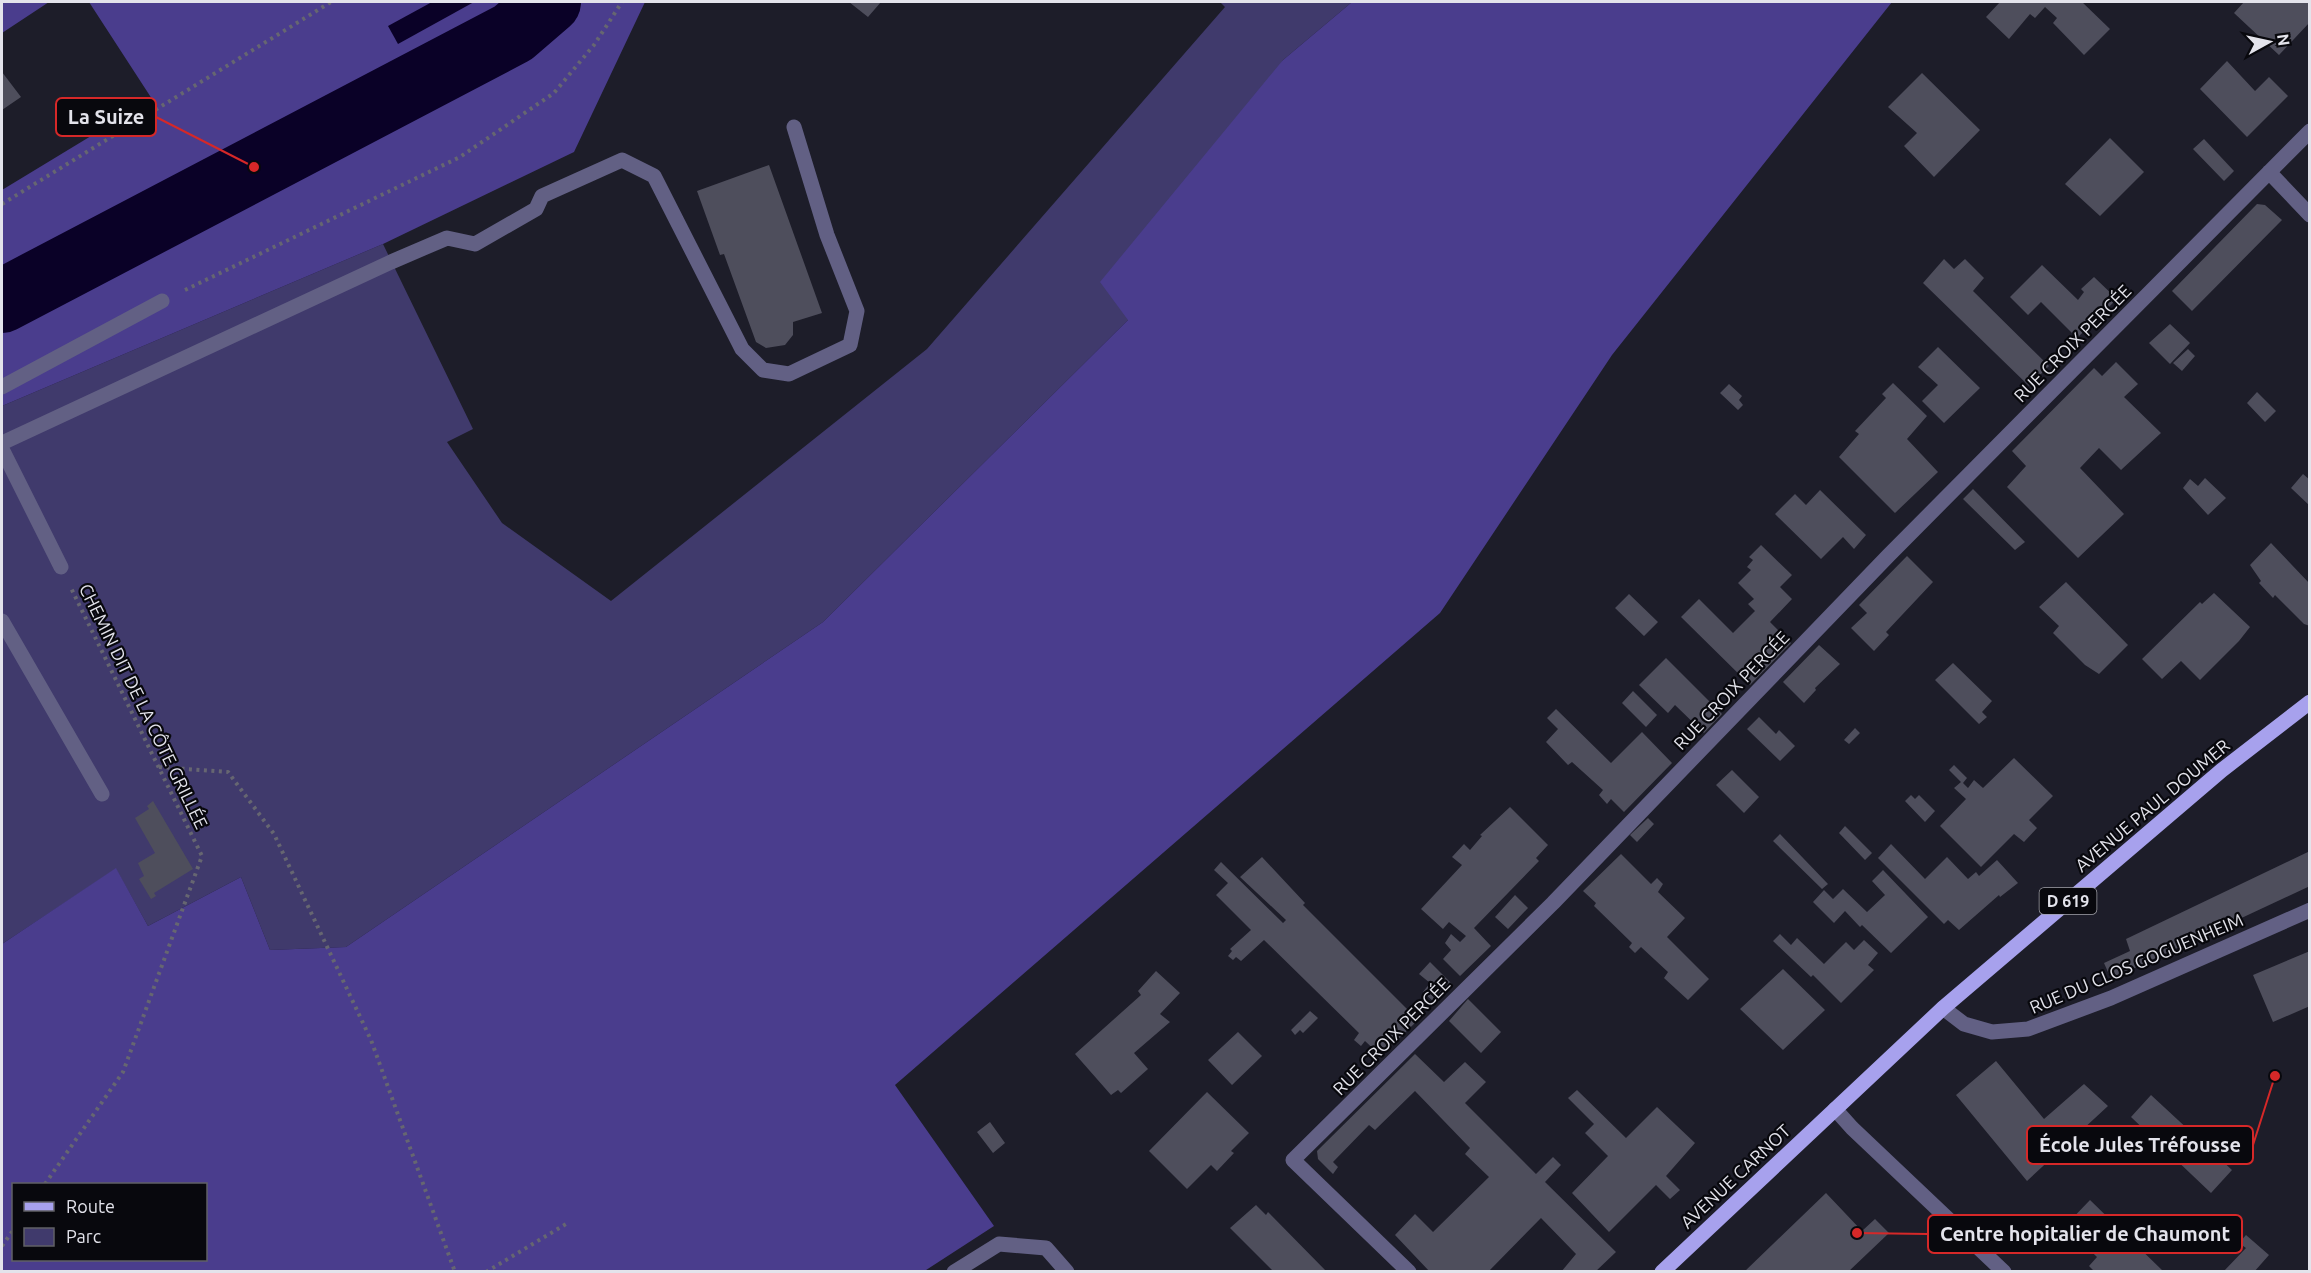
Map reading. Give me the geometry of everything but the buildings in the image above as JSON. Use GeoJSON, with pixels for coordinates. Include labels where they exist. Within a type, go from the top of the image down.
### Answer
{"type":"FeatureCollection","features":[{"type":"Feature","properties":{"kind":"main road","name":"AVENUE PAUL DOUMER"},"geometry":{"type":"LineString","coordinates":[[1835,1109],[1943,1008],[2222,770],[2310,702]]}},
{"type":"Feature","properties":{"kind":"main road","name":"AVENUE CARNOT"},"geometry":{"type":"LineString","coordinates":[[1662,1272],[1835,1109]]}},
{"type":"Feature","properties":{"kind":"street"},"geometry":{"type":"LineString","coordinates":[[2,442],[447,238],[475,244],[536,209],[542,196],[622,160],[654,176],[742,349],[763,370],[789,374],[850,345],[857,311],[827,235],[794,127]]}},
{"type":"Feature","properties":{"kind":"street","name":"RUE CROIX PERCÉE"},"geometry":{"type":"LineString","coordinates":[[1409,1272],[1293,1160],[1553,903],[1880,565],[2310,131]]}},
{"type":"Feature","properties":{"kind":"street"},"geometry":{"type":"LineString","coordinates":[[2269,172],[2310,215]]}},
{"type":"Feature","properties":{"kind":"street"},"geometry":{"type":"LineString","coordinates":[[2,387],[162,301]]}},
{"type":"Feature","properties":{"kind":"street"},"geometry":{"type":"LineString","coordinates":[[2,448],[61,567]]}},
{"type":"Feature","properties":{"kind":"street"},"geometry":{"type":"LineString","coordinates":[[2,621],[102,794]]}},
{"type":"Feature","properties":{"kind":"street","name":"RUE DU CLOS GOGUENHEIM"},"geometry":{"type":"LineString","coordinates":[[1943,1008],[1964,1024],[1992,1032],[2028,1029],[2111,998],[2310,910]]}},
{"type":"Feature","properties":{"kind":"street"},"geometry":{"type":"LineString","coordinates":[[1835,1109],[1852,1128],[2004,1272]]}},
{"type":"Feature","properties":{"kind":"street"},"geometry":{"type":"LineString","coordinates":[[954,1272],[999,1244],[1046,1248],[1067,1272]]}},
{"type":"Feature","properties":{"kind":"path"},"geometry":{"type":"LineString","coordinates":[[2,204],[332,2]]}},
{"type":"Feature","properties":{"kind":"path"},"geometry":{"type":"LineString","coordinates":[[162,301],[460,157],[554,93],[594,45],[622,2]]}},
{"type":"Feature","properties":{"kind":"path","name":"CHEMIN DIT DE LA CÔTE GRILLÉE"},"geometry":{"type":"LineString","coordinates":[[46,1183],[123,1072],[202,856],[61,567]]}},
{"type":"Feature","properties":{"kind":"path"},"geometry":{"type":"LineString","coordinates":[[159,767],[228,772],[274,834],[371,1040],[455,1272]]}},
{"type":"Feature","properties":{"kind":"path"},"geometry":{"type":"LineString","coordinates":[[486,1272],[566,1224]]}},
{"type":"Feature","properties":{"kind":"path"},"geometry":{"type":"LineString","coordinates":[[2,1246],[12,1232]]}},
{"type":"Feature","properties":{"kind":"green space"},"geometry":{"type":"Polygon","coordinates":[[[1220,2],[1352,2],[1283,60],[1128,320],[823,622],[346,947],[270,950],[241,877],[148,926],[116,869],[2,944],[2,406],[383,244],[473,429],[447,442],[502,523],[611,601],[927,349],[1225,7],[1220,2]]]}},
{"type":"Feature","properties":{"kind":"shaded area"},"geometry":{"type":"Polygon","coordinates":[[[2,2],[49,2],[2,33],[2,2]]]}},
{"type":"Feature","properties":{"kind":"shaded area"},"geometry":{"type":"Polygon","coordinates":[[[89,2],[645,2],[574,152],[383,244],[2,406],[2,190],[152,99],[89,2]]]}},
{"type":"Feature","properties":{"kind":"shaded area"},"geometry":{"type":"Polygon","coordinates":[[[432,2],[474,2],[398,44],[388,26],[432,2]]]}},
{"type":"Feature","properties":{"kind":"shaded area"},"geometry":{"type":"Polygon","coordinates":[[[1352,2],[1892,2],[1612,355],[1440,613],[895,1085],[994,1226],[923,1272],[2,1271],[2,944],[116,868],[148,926],[241,877],[270,950],[346,947],[823,622],[1128,320],[1100,282],[1283,60],[1352,2]]]}},
{"type":"Feature","properties":{"kind":"waterway"},"geometry":{"type":"LineString","coordinates":[[2,301],[513,33],[549,2]]}},
{"type":"Feature","properties":{"kind":"place","name":"La Suize"},"geometry":{"type":"Point","coordinates":[254,167]}},
{"type":"Feature","properties":{"kind":"place","name":"École Jules Tréfousse"},"geometry":{"type":"Point","coordinates":[2275,1076]}},
{"type":"Feature","properties":{"kind":"place","name":"Centre hopitalier de Chaumont"},"geometry":{"type":"Point","coordinates":[1857,1233]}}]}
